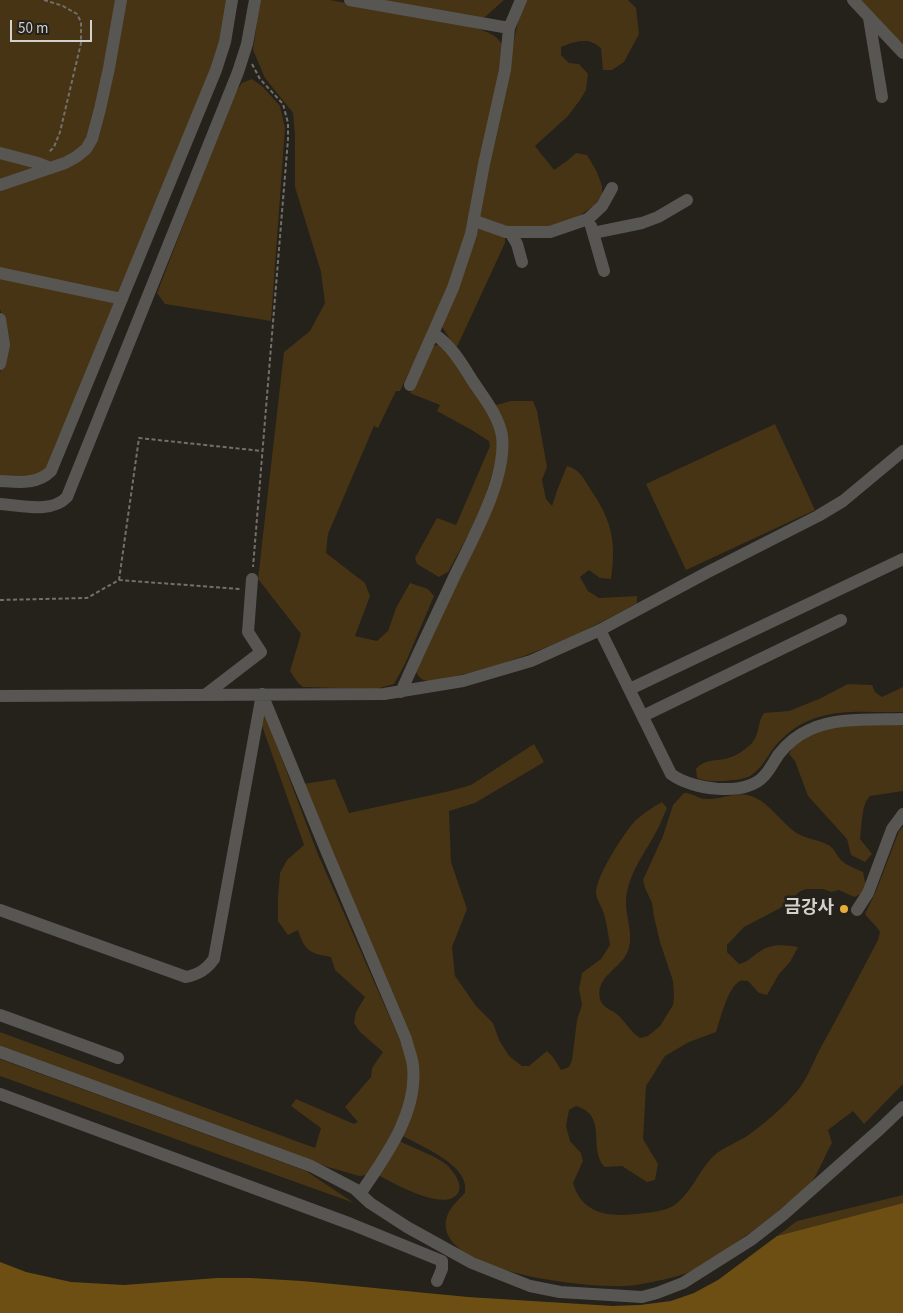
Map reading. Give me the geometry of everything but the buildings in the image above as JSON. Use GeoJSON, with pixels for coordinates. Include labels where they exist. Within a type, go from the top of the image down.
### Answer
{"type":"FeatureCollection","features":[{"type":"Feature","properties":{"kind":"street"},"geometry":{"type":"LineString","coordinates":[[0,153],[36,168],[50,168],[76,157],[86,149],[92,139],[109,68],[121,0]]}},
{"type":"Feature","properties":{"kind":"street"},"geometry":{"type":"LineString","coordinates":[[0,480],[37,480],[45,477],[51,471],[222,53],[232,0]]}},
{"type":"Feature","properties":{"kind":"street"},"geometry":{"type":"LineString","coordinates":[[0,504],[56,506],[67,497],[238,72],[245,50],[255,0]]}},
{"type":"Feature","properties":{"kind":"street"},"geometry":{"type":"LineString","coordinates":[[350,0],[509,28]]}},
{"type":"Feature","properties":{"kind":"street"},"geometry":{"type":"LineString","coordinates":[[410,385],[453,288],[475,221],[484,164],[505,70],[509,28],[521,0]]}},
{"type":"Feature","properties":{"kind":"street"},"geometry":{"type":"LineString","coordinates":[[853,0],[903,53]]}},
{"type":"Feature","properties":{"kind":"street"},"geometry":{"type":"LineString","coordinates":[[869,18],[882,97]]}},
{"type":"Feature","properties":{"kind":"street"},"geometry":{"type":"LineString","coordinates":[[0,185],[36,168]]}},
{"type":"Feature","properties":{"kind":"street"},"geometry":{"type":"LineString","coordinates":[[475,221],[506,232],[550,232],[588,219],[602,206],[612,188]]}},
{"type":"Feature","properties":{"kind":"street"},"geometry":{"type":"LineString","coordinates":[[593,233],[642,223],[658,217],[687,200]]}},
{"type":"Feature","properties":{"kind":"street"},"geometry":{"type":"LineString","coordinates":[[588,219],[604,271]]}},
{"type":"Feature","properties":{"kind":"street"},"geometry":{"type":"LineString","coordinates":[[510,232],[522,262]]}},
{"type":"Feature","properties":{"kind":"street"},"geometry":{"type":"LineString","coordinates":[[0,274],[122,299]]}},
{"type":"Feature","properties":{"kind":"street"},"geometry":{"type":"LineString","coordinates":[[0,319],[4,345],[0,364]]}},
{"type":"Feature","properties":{"kind":"street"},"geometry":{"type":"LineString","coordinates":[[400,692],[484,514],[497,476],[502,453],[502,435],[496,417],[456,354],[445,341],[434,334]]}},
{"type":"Feature","properties":{"kind":"street"},"geometry":{"type":"LineString","coordinates":[[0,696],[384,694],[462,681],[530,661],[600,630],[818,516],[843,501],[903,450]]}},
{"type":"Feature","properties":{"kind":"street"},"geometry":{"type":"LineString","coordinates":[[630,689],[903,560]]}},
{"type":"Feature","properties":{"kind":"street"},"geometry":{"type":"LineString","coordinates":[[205,694],[261,652],[248,632],[252,585]]}},
{"type":"Feature","properties":{"kind":"street"},"geometry":{"type":"LineString","coordinates":[[643,716],[841,620]]}},
{"type":"Feature","properties":{"kind":"street"},"geometry":{"type":"LineString","coordinates":[[600,630],[671,774],[678,779],[722,789],[745,787],[764,776],[780,752],[790,742],[808,730],[823,724],[836,722],[903,718]]}},
{"type":"Feature","properties":{"kind":"street"},"geometry":{"type":"LineString","coordinates":[[0,910],[186,977],[196,975],[207,968],[214,959],[262,694]]}},
{"type":"Feature","properties":{"kind":"street"},"geometry":{"type":"LineString","coordinates":[[262,694],[411,1055],[413,1084],[410,1101],[400,1127],[384,1158],[360,1194]]}},
{"type":"Feature","properties":{"kind":"street"},"geometry":{"type":"LineString","coordinates":[[857,910],[868,893],[892,829],[903,814]]}},
{"type":"Feature","properties":{"kind":"street"},"geometry":{"type":"LineString","coordinates":[[0,1015],[118,1058]]}},
{"type":"Feature","properties":{"kind":"street"},"geometry":{"type":"LineString","coordinates":[[0,1052],[311,1166],[355,1189],[370,1203],[407,1227],[472,1263],[530,1286],[560,1292],[642,1297],[656,1294],[683,1283],[751,1240],[783,1215],[880,1129],[903,1106]]}},
{"type":"Feature","properties":{"kind":"street"},"geometry":{"type":"LineString","coordinates":[[0,1094],[351,1224],[442,1260],[442,1269],[437,1281]]}},
{"type":"Feature","properties":{"kind":"path"},"geometry":{"type":"LineString","coordinates":[[36,168],[54,147],[60,132],[81,43],[82,22],[77,14],[62,6],[44,0]]}},
{"type":"Feature","properties":{"kind":"path"},"geometry":{"type":"LineString","coordinates":[[0,600],[86,598],[119,580],[252,585],[288,124],[282,104],[260,79],[245,50]]}},
{"type":"Feature","properties":{"kind":"path"},"geometry":{"type":"LineString","coordinates":[[119,580],[139,438],[263,451]]}},
{"type":"Feature","properties":{"kind":"shaded area"},"geometry":{"type":"Polygon","coordinates":[[[0,0],[118,0],[89,139],[63,160],[48,162],[0,150],[0,0]]]}},
{"type":"Feature","properties":{"kind":"shaded area"},"geometry":{"type":"Polygon","coordinates":[[[125,0],[227,0],[221,44],[119,295],[0,272],[0,188],[88,150],[125,0]]]}},
{"type":"Feature","properties":{"kind":"shaded area"},"geometry":{"type":"Polygon","coordinates":[[[260,0],[330,0],[476,28],[494,36],[503,47],[504,53],[470,219],[450,287],[400,391],[396,391],[378,428],[374,426],[328,534],[326,553],[365,583],[370,596],[355,636],[377,641],[388,631],[396,608],[410,583],[428,589],[434,596],[405,664],[394,684],[376,689],[303,687],[298,683],[290,671],[301,634],[258,579],[284,352],[310,331],[325,303],[321,272],[295,187],[293,113],[265,78],[253,50],[260,0]]]}},
{"type":"Feature","properties":{"kind":"shaded area"},"geometry":{"type":"Polygon","coordinates":[[[376,0],[504,0],[485,17],[476,18],[376,0]]]}},
{"type":"Feature","properties":{"kind":"shaded area"},"geometry":{"type":"Polygon","coordinates":[[[526,0],[628,0],[636,8],[639,34],[624,62],[612,70],[603,70],[601,48],[591,42],[582,41],[561,47],[561,55],[569,63],[579,64],[588,74],[586,90],[568,116],[535,146],[554,170],[576,153],[587,155],[597,172],[602,186],[602,194],[595,205],[572,221],[552,227],[510,228],[479,218],[479,211],[518,21],[526,0]]]}},
{"type":"Feature","properties":{"kind":"shaded area"},"geometry":{"type":"Polygon","coordinates":[[[860,0],[903,0],[903,45],[860,0]]]}},
{"type":"Feature","properties":{"kind":"shaded area"},"geometry":{"type":"Polygon","coordinates":[[[252,79],[263,87],[280,106],[285,128],[271,321],[165,304],[157,293],[233,96],[242,83],[252,79]]]}},
{"type":"Feature","properties":{"kind":"shaded area"},"geometry":{"type":"Polygon","coordinates":[[[0,156],[32,166],[31,170],[0,182],[0,156]]]}},
{"type":"Feature","properties":{"kind":"shaded area"},"geometry":{"type":"Polygon","coordinates":[[[478,228],[505,236],[505,243],[456,349],[441,325],[478,228]]]}},
{"type":"Feature","properties":{"kind":"shaded area"},"geometry":{"type":"Polygon","coordinates":[[[0,276],[117,301],[48,468],[36,477],[0,476],[0,373],[3,363],[5,324],[0,309],[0,276]]]}},
{"type":"Feature","properties":{"kind":"shaded area"},"geometry":{"type":"Polygon","coordinates":[[[439,344],[444,346],[496,424],[498,453],[481,511],[448,572],[439,577],[417,564],[415,558],[437,518],[456,525],[490,446],[489,441],[437,411],[440,405],[410,393],[431,347],[439,344]]]}},
{"type":"Feature","properties":{"kind":"shaded area"},"geometry":{"type":"Polygon","coordinates":[[[511,401],[533,401],[537,411],[547,467],[542,480],[546,499],[552,506],[567,466],[578,472],[603,509],[611,530],[613,565],[611,579],[600,578],[589,570],[580,577],[588,591],[599,598],[637,596],[637,603],[593,626],[526,655],[480,670],[445,679],[427,681],[419,676],[416,671],[502,476],[496,405],[511,401]]]}},
{"type":"Feature","properties":{"kind":"shaded area"},"geometry":{"type":"Polygon","coordinates":[[[775,424],[815,510],[686,570],[646,484],[775,424]]]}},
{"type":"Feature","properties":{"kind":"shaded area"},"geometry":{"type":"Polygon","coordinates":[[[848,684],[872,685],[875,692],[882,697],[903,687],[903,712],[855,712],[819,717],[795,728],[777,744],[758,769],[750,776],[724,781],[707,781],[697,778],[696,769],[703,763],[734,756],[751,744],[756,737],[760,720],[764,713],[789,711],[819,699],[848,684]]]}},
{"type":"Feature","properties":{"kind":"shaded area"},"geometry":{"type":"Polygon","coordinates":[[[263,709],[317,852],[402,1045],[408,1065],[406,1099],[401,1113],[367,1175],[359,1176],[328,1167],[0,1047],[0,1032],[315,1148],[321,1128],[291,1106],[296,1099],[354,1124],[358,1122],[345,1107],[371,1077],[372,1068],[383,1052],[360,1032],[354,1023],[356,1012],[365,997],[335,970],[331,957],[309,950],[303,943],[298,930],[288,935],[278,921],[280,873],[287,860],[304,845],[260,720],[263,709]]]}},
{"type":"Feature","properties":{"kind":"shaded area"},"geometry":{"type":"Polygon","coordinates":[[[903,722],[903,791],[870,796],[867,800],[863,810],[860,839],[872,854],[865,862],[851,855],[847,839],[808,796],[795,761],[789,754],[794,744],[825,728],[903,722]]]}},
{"type":"Feature","properties":{"kind":"shaded area"},"geometry":{"type":"Polygon","coordinates":[[[534,744],[544,762],[475,803],[449,811],[451,862],[467,909],[452,947],[455,976],[476,1006],[493,1023],[499,1040],[509,1056],[522,1066],[529,1066],[547,1051],[561,1070],[569,1067],[572,1060],[577,1020],[582,1005],[579,989],[582,973],[601,959],[610,945],[604,914],[596,893],[600,877],[629,828],[640,816],[662,802],[667,808],[629,883],[626,902],[630,939],[628,951],[620,963],[605,978],[599,991],[603,1005],[619,1016],[640,1038],[648,1036],[660,1026],[673,1005],[673,981],[660,942],[652,903],[643,880],[663,836],[673,805],[684,793],[705,799],[740,794],[757,799],[769,807],[795,832],[830,846],[842,861],[863,872],[866,887],[861,894],[854,897],[839,890],[831,892],[823,889],[806,889],[799,892],[788,904],[744,927],[727,945],[727,952],[739,964],[768,947],[783,945],[798,947],[767,995],[759,993],[748,981],[741,981],[736,984],[725,1004],[716,1032],[689,1042],[665,1056],[646,1086],[643,1139],[658,1164],[655,1180],[647,1182],[622,1166],[605,1167],[600,1160],[592,1117],[586,1111],[576,1106],[569,1110],[566,1126],[570,1141],[581,1153],[583,1161],[573,1183],[584,1203],[602,1213],[634,1214],[658,1211],[674,1205],[688,1191],[717,1153],[758,1128],[798,1090],[808,1075],[878,940],[880,932],[865,914],[899,831],[903,827],[903,1084],[864,1124],[853,1111],[828,1130],[832,1143],[816,1176],[787,1204],[748,1234],[702,1265],[692,1271],[672,1278],[636,1285],[618,1286],[558,1281],[524,1275],[493,1266],[467,1254],[450,1239],[446,1220],[447,1216],[453,1205],[465,1193],[465,1183],[452,1165],[401,1135],[417,1082],[303,784],[335,779],[349,813],[471,785],[534,744]]]}},
{"type":"Feature","properties":{"kind":"shaded area"},"geometry":{"type":"Polygon","coordinates":[[[0,1059],[306,1171],[354,1203],[0,1076],[0,1059]]]}},
{"type":"Feature","properties":{"kind":"shaded area"},"geometry":{"type":"Polygon","coordinates":[[[398,1140],[438,1159],[449,1167],[457,1178],[460,1188],[453,1198],[444,1200],[433,1199],[408,1190],[378,1175],[398,1140]]]}},
{"type":"Feature","properties":{"kind":"shaded area"},"geometry":{"type":"Polygon","coordinates":[[[903,1195],[903,1203],[777,1236],[797,1221],[903,1195]]]}},
{"type":"Feature","properties":{"kind":"shaded area"},"geometry":{"type":"Polygon","coordinates":[[[903,1203],[903,1313],[0,1313],[0,1262],[26,1272],[71,1282],[124,1285],[217,1278],[251,1278],[468,1297],[613,1306],[640,1305],[671,1301],[694,1293],[718,1280],[777,1236],[903,1203]]]}},
{"type":"Feature","properties":{"kind":"place","name":"금강사"},"geometry":{"type":"Point","coordinates":[844,909]}}]}
